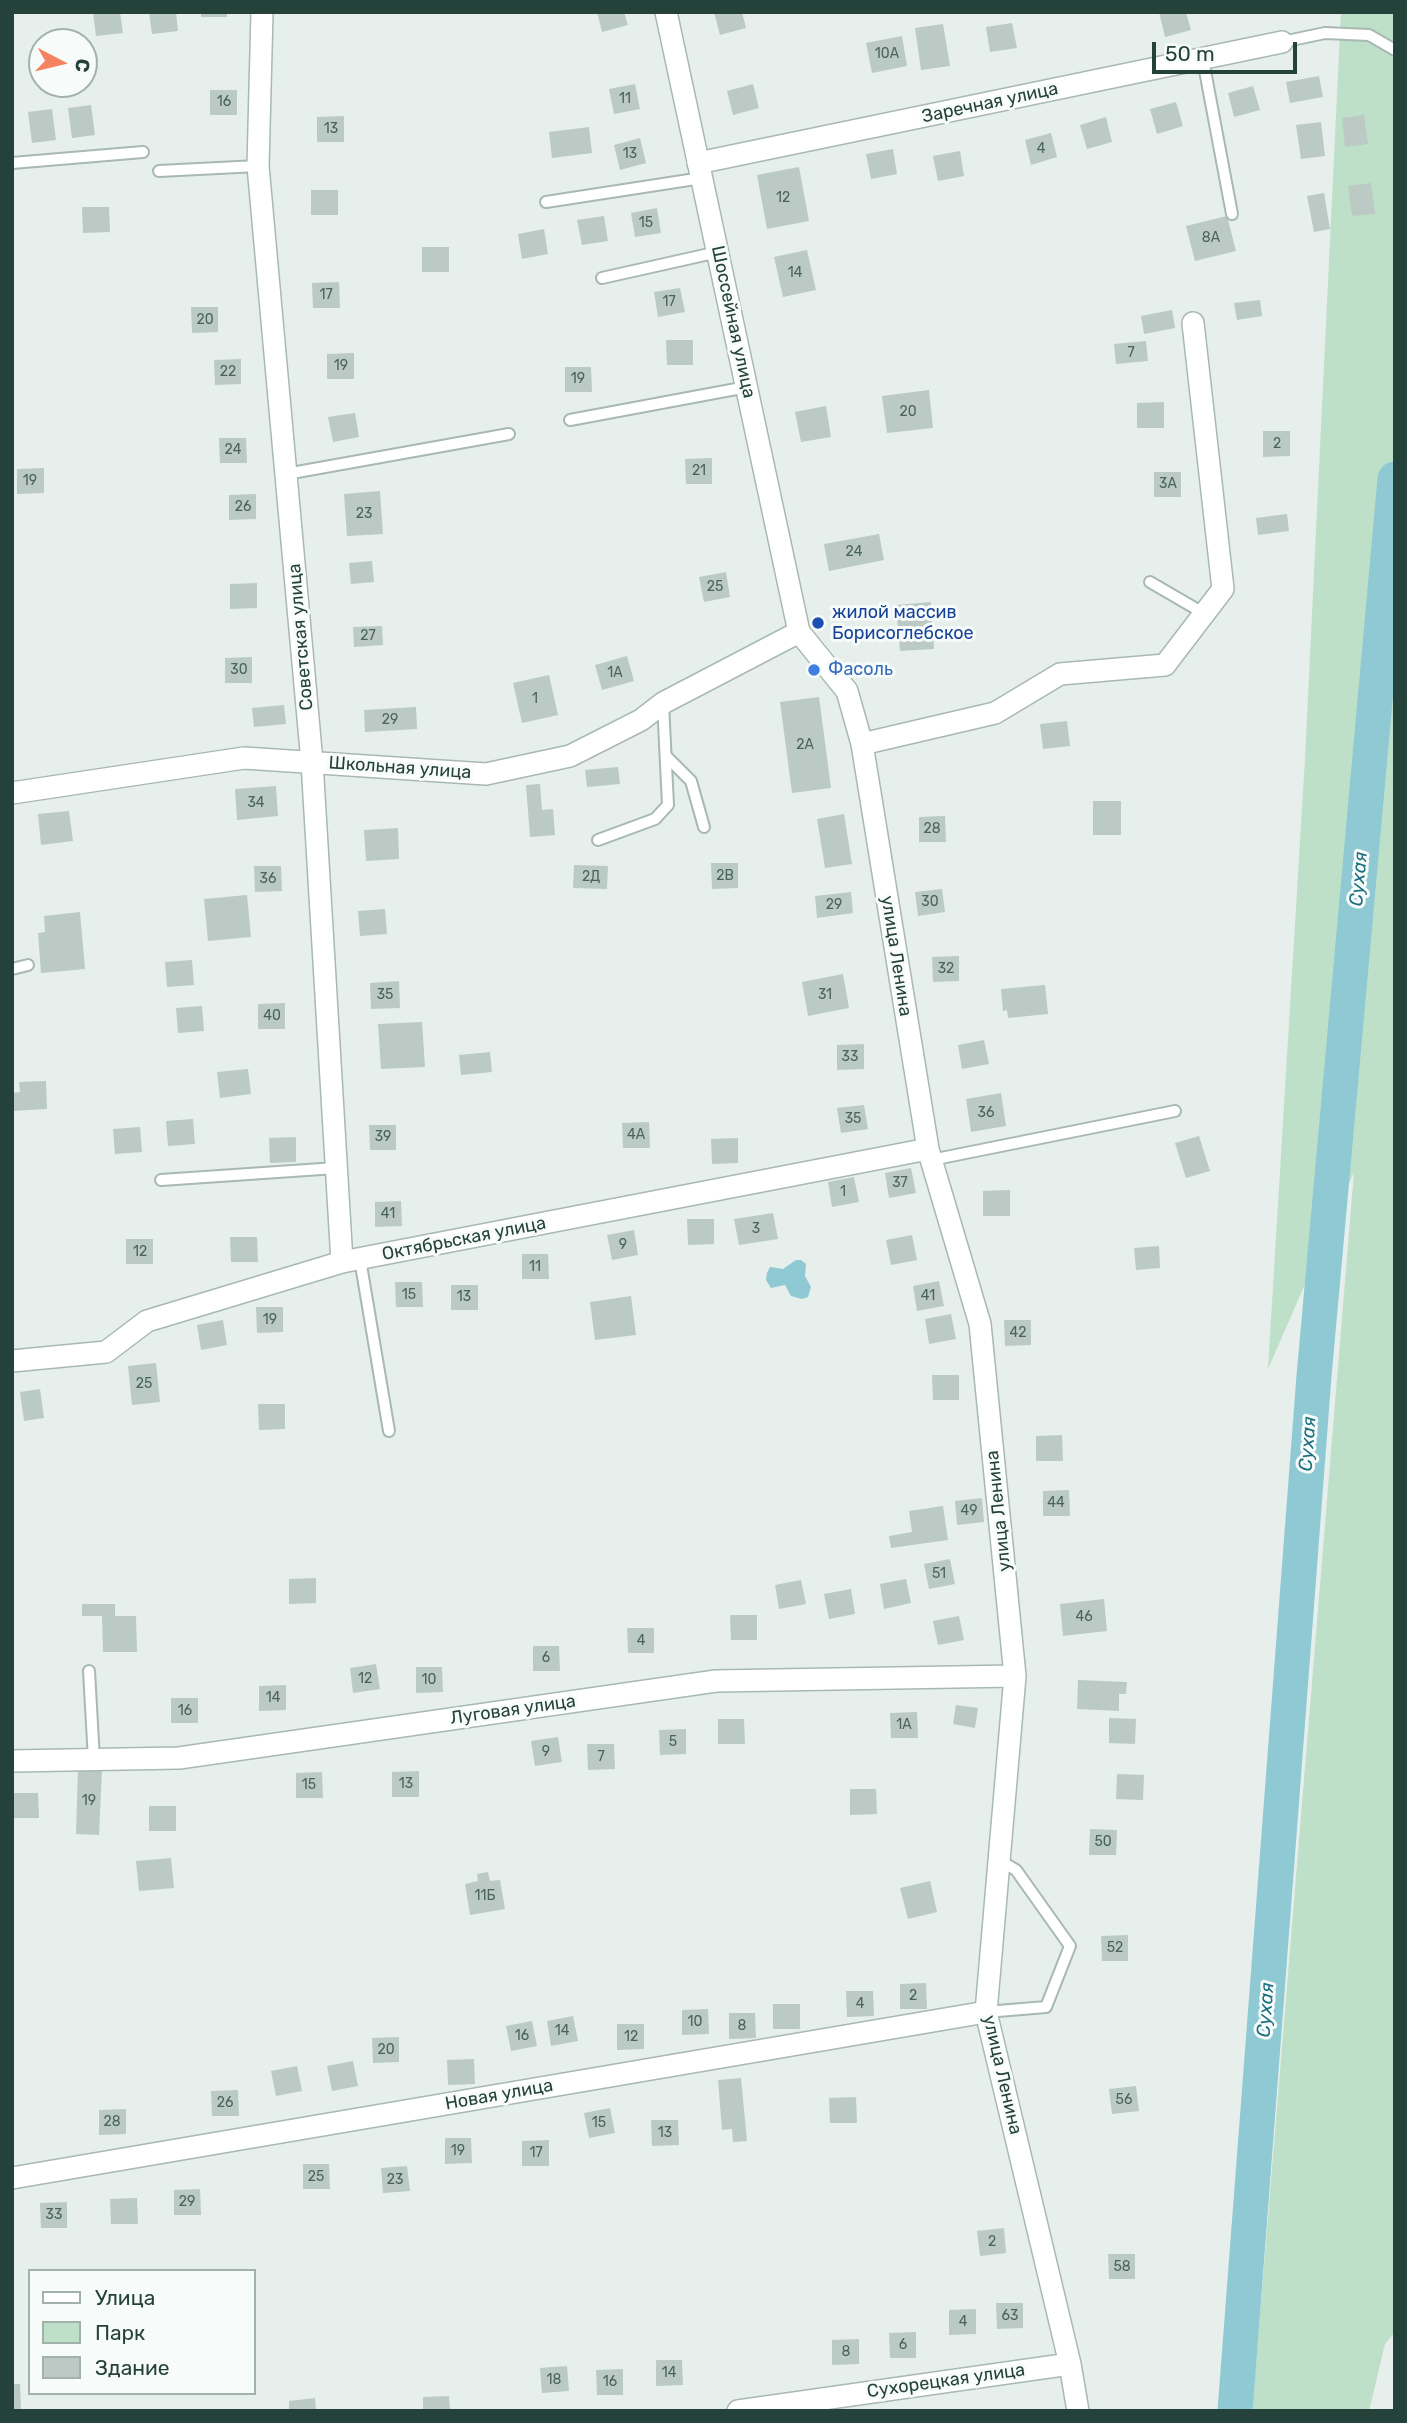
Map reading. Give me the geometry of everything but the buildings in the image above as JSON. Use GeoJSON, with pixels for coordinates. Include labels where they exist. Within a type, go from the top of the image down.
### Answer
{"type":"FeatureCollection","features":[{"type":"Feature","properties":{"kind":"street","name":"Советская улица"},"geometry":{"type":"LineString","coordinates":[[262,12],[258,166],[312,762],[336,1168],[351,1260]]}},
{"type":"Feature","properties":{"kind":"street","name":"Шоссейная улица"},"geometry":{"type":"LineString","coordinates":[[666,12],[799,632]]}},
{"type":"Feature","properties":{"kind":"street","name":"Заречная улица"},"geometry":{"type":"LineString","coordinates":[[700,171],[1282,42]]}},
{"type":"Feature","properties":{"kind":"street"},"geometry":{"type":"LineString","coordinates":[[862,744],[995,713],[1060,674],[1165,665],[1223,590],[1193,323]]}},
{"type":"Feature","properties":{"kind":"street","name":"Школьная улица"},"geometry":{"type":"LineString","coordinates":[[12,793],[244,758],[486,774],[570,756],[641,720],[663,704],[799,632]]}},
{"type":"Feature","properties":{"kind":"street","name":"улица Ленина"},"geometry":{"type":"LineString","coordinates":[[799,632],[847,691],[862,744],[929,1155],[980,1324],[1015,1676],[986,2012],[1070,2364],[1078,2411]]}},
{"type":"Feature","properties":{"kind":"street","name":"Октябрьская улица"},"geometry":{"type":"LineString","coordinates":[[12,1360],[106,1352],[147,1321],[351,1260],[929,1155]]}},
{"type":"Feature","properties":{"kind":"street","name":"Луговая улица"},"geometry":{"type":"LineString","coordinates":[[12,1761],[179,1758],[716,1681],[1015,1676]]}},
{"type":"Feature","properties":{"kind":"street","name":"Новая улица"},"geometry":{"type":"LineString","coordinates":[[12,2178],[986,2012]]}},
{"type":"Feature","properties":{"kind":"street","name":"Сухорецкая улица"},"geometry":{"type":"LineString","coordinates":[[738,2411],[1070,2364]]}},
{"type":"Feature","properties":{"kind":"lane"},"geometry":{"type":"LineString","coordinates":[[1282,42],[1325,33],[1369,35],[1395,50]]}},
{"type":"Feature","properties":{"kind":"lane"},"geometry":{"type":"LineString","coordinates":[[1203,60],[1232,214]]}},
{"type":"Feature","properties":{"kind":"lane"},"geometry":{"type":"LineString","coordinates":[[12,163],[143,152]]}},
{"type":"Feature","properties":{"kind":"lane"},"geometry":{"type":"LineString","coordinates":[[159,171],[258,166]]}},
{"type":"Feature","properties":{"kind":"lane"},"geometry":{"type":"LineString","coordinates":[[546,202],[700,171]]}},
{"type":"Feature","properties":{"kind":"lane"},"geometry":{"type":"LineString","coordinates":[[601,278],[718,252]]}},
{"type":"Feature","properties":{"kind":"lane"},"geometry":{"type":"LineString","coordinates":[[570,421],[747,387]]}},
{"type":"Feature","properties":{"kind":"lane"},"geometry":{"type":"LineString","coordinates":[[286,474],[509,434]]}},
{"type":"Feature","properties":{"kind":"lane"},"geometry":{"type":"LineString","coordinates":[[1150,582],[1205,614]]}},
{"type":"Feature","properties":{"kind":"lane"},"geometry":{"type":"LineString","coordinates":[[598,840],[655,819],[668,805],[663,704]]}},
{"type":"Feature","properties":{"kind":"lane"},"geometry":{"type":"LineString","coordinates":[[666,756],[691,781],[704,827]]}},
{"type":"Feature","properties":{"kind":"lane"},"geometry":{"type":"LineString","coordinates":[[12,969],[28,965]]}},
{"type":"Feature","properties":{"kind":"lane"},"geometry":{"type":"LineString","coordinates":[[929,1155],[1175,1111]]}},
{"type":"Feature","properties":{"kind":"lane"},"geometry":{"type":"LineString","coordinates":[[160,1180],[336,1168]]}},
{"type":"Feature","properties":{"kind":"lane"},"geometry":{"type":"LineString","coordinates":[[351,1260],[389,1431]]}},
{"type":"Feature","properties":{"kind":"lane"},"geometry":{"type":"LineString","coordinates":[[89,1671],[94,1760]]}},
{"type":"Feature","properties":{"kind":"lane"},"geometry":{"type":"LineString","coordinates":[[986,2012],[1046,2007],[1070,1946],[1016,1870],[999,1860]]}},
{"type":"Feature","properties":{"kind":"green space"},"geometry":{"type":"Polygon","coordinates":[[[1341,12],[1395,12],[1395,2332],[1385,2344],[1369,2411],[1252,2411],[1354,1172],[1268,1369],[1305,759],[1341,12]]]}},
{"type":"Feature","properties":{"kind":"water"},"geometry":{"type":"Polygon","coordinates":[[[796,1260],[806,1264],[805,1276],[811,1287],[808,1297],[802,1299],[791,1296],[785,1285],[771,1288],[766,1280],[770,1267],[783,1269],[796,1260]]]}},
{"type":"Feature","properties":{"kind":"waterway","name":"Сухая"},"geometry":{"type":"LineString","coordinates":[[1235,2411],[1314,1376],[1395,479]]}},
{"type":"Feature","properties":{"kind":"place","name":"жилой массив Борисоглебское"},"geometry":{"type":"Point","coordinates":[818,623]}},
{"type":"Feature","properties":{"kind":"place","name":"Фасоль"},"geometry":{"type":"Point","coordinates":[814,670]}}]}
